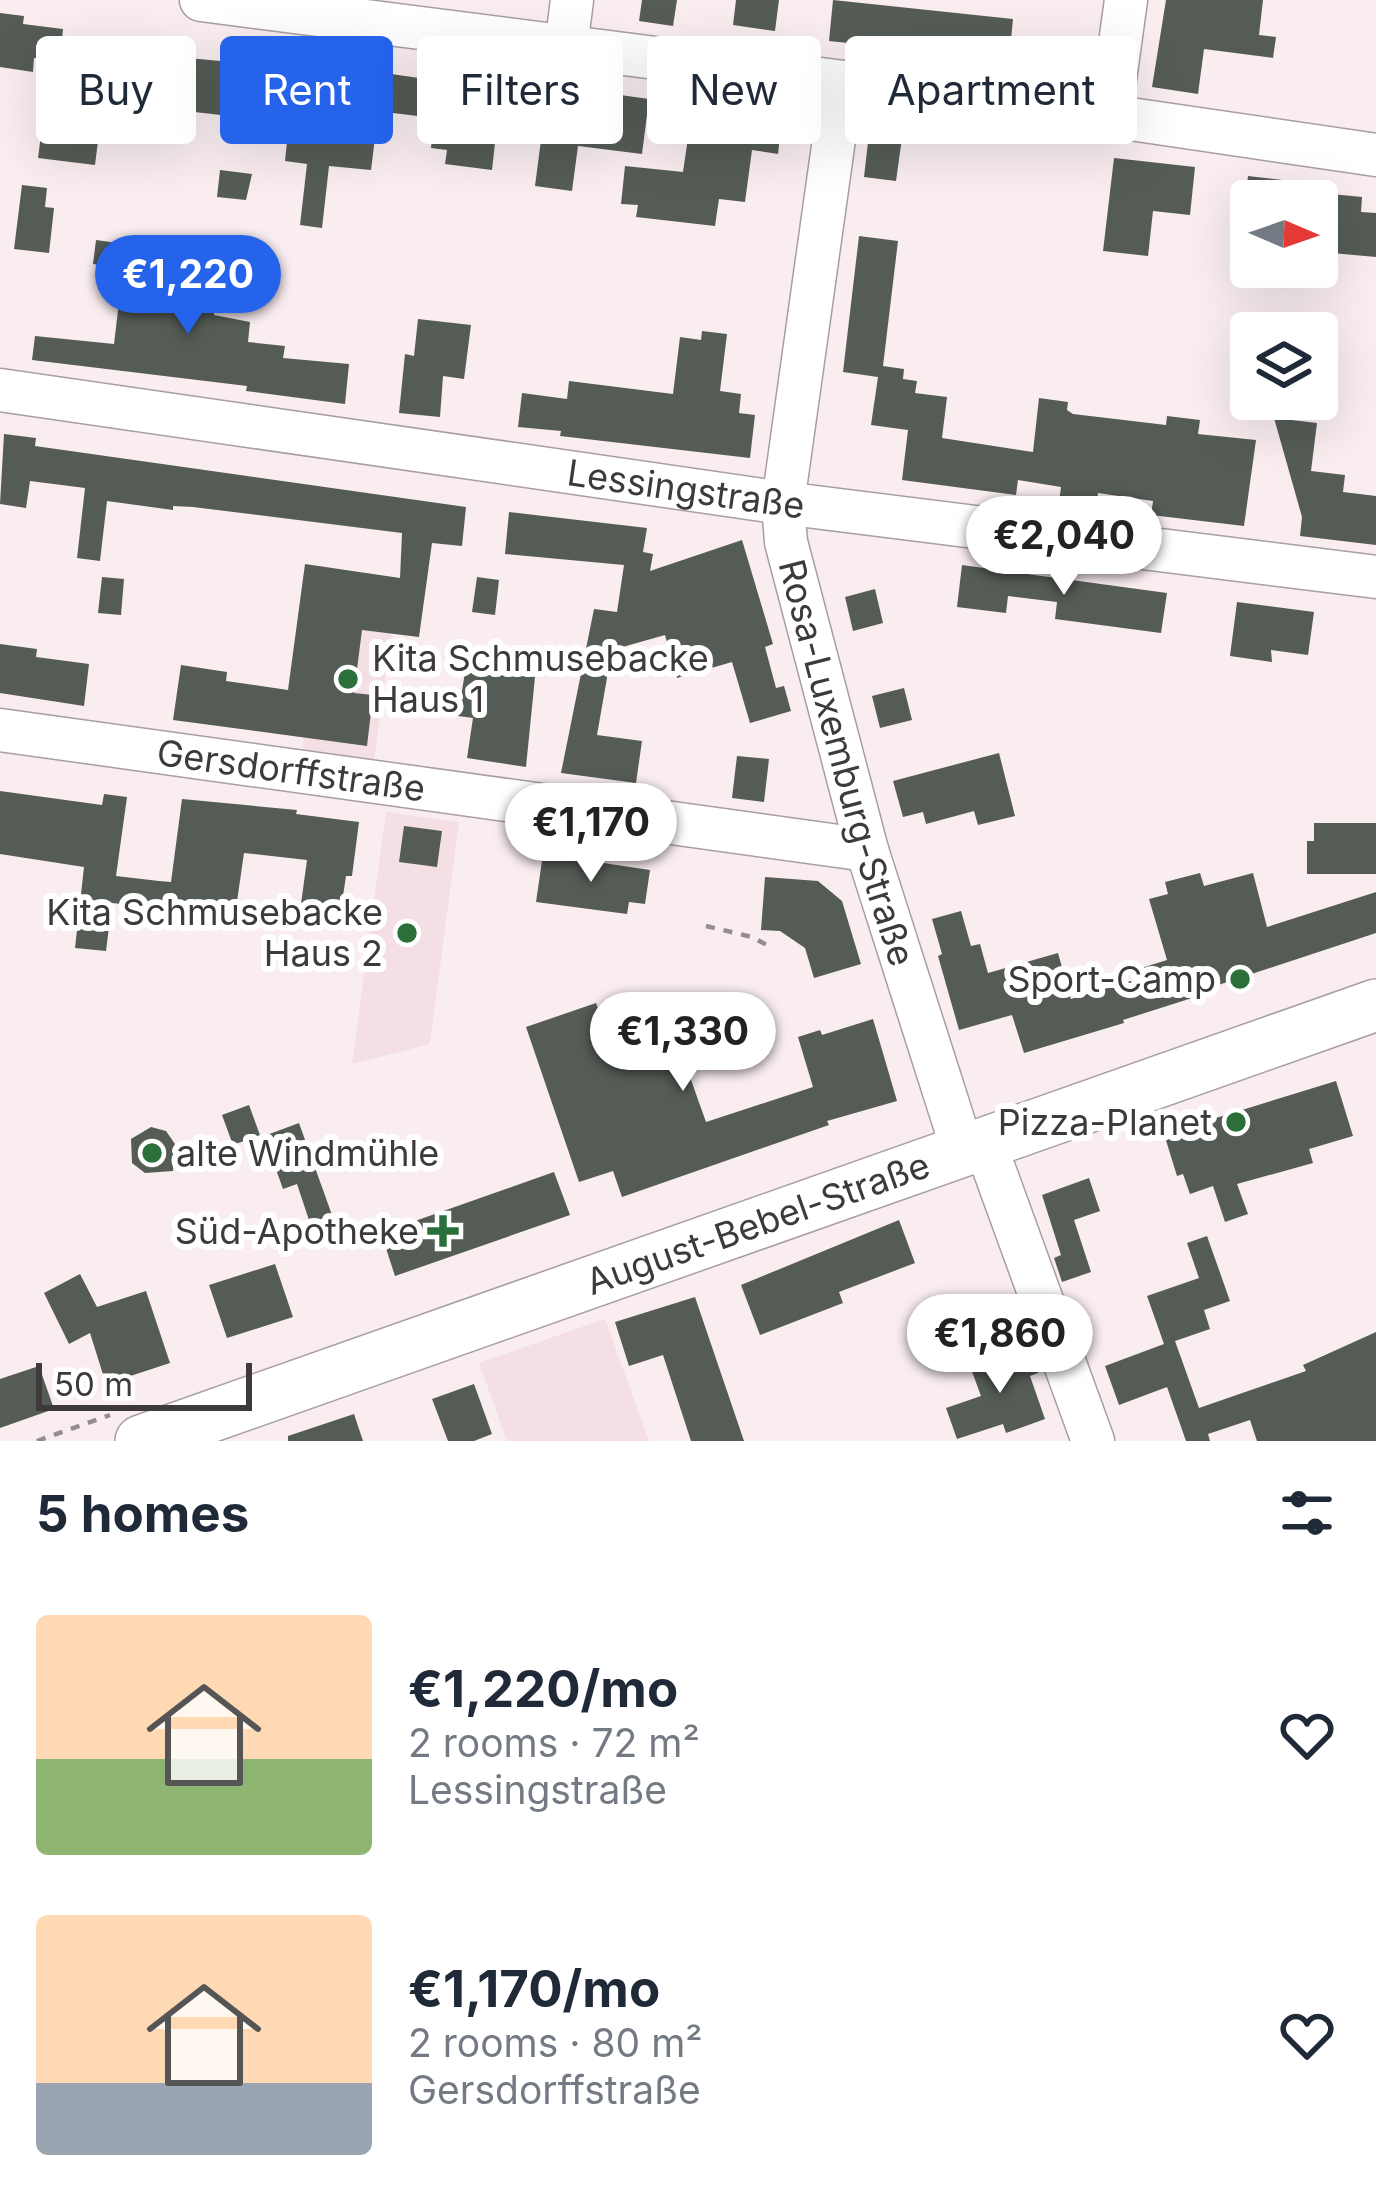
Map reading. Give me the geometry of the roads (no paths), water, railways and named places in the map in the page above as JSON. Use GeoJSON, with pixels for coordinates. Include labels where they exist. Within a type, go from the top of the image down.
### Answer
{"type":"FeatureCollection","features":[{"type":"Feature","properties":{"kind":"main road","name":"August-Bebel-Straße"},"geometry":{"type":"LineString","coordinates":[[141,1441],[1376,1005]]}},
{"type":"Feature","properties":{"kind":"street"},"geometry":{"type":"LineString","coordinates":[[201,0],[481,36]]}},
{"type":"Feature","properties":{"kind":"street"},"geometry":{"type":"LineString","coordinates":[[567,36],[572,0]]}},
{"type":"Feature","properties":{"kind":"street"},"geometry":{"type":"LineString","coordinates":[[1121,36],[1126,0]]}},
{"type":"Feature","properties":{"kind":"street"},"geometry":{"type":"LineString","coordinates":[[623,54],[845,82]]}},
{"type":"Feature","properties":{"kind":"street","name":"Rosa-Luxemburg-Straße"},"geometry":{"type":"LineString","coordinates":[[842,82],[783,503],[785,542],[867,850],[974,1148],[1093,1441]]}},
{"type":"Feature","properties":{"kind":"street"},"geometry":{"type":"LineString","coordinates":[[1137,120],[1376,155]]}},
{"type":"Feature","properties":{"kind":"street","name":"Lessingstraße"},"geometry":{"type":"LineString","coordinates":[[0,390],[783,503],[1376,577]]}},
{"type":"Feature","properties":{"kind":"street","name":"Gersdorffstraße"},"geometry":{"type":"LineString","coordinates":[[0,730],[867,850]]}},
{"type":"Feature","properties":{"kind":"place","name":"Kita Schmusebacke Haus 1"},"geometry":{"type":"Point","coordinates":[348,679]}},
{"type":"Feature","properties":{"kind":"place","name":"Kita Schmusebacke Haus 2"},"geometry":{"type":"Point","coordinates":[407,933]}},
{"type":"Feature","properties":{"kind":"place","name":"Sport-Camp"},"geometry":{"type":"Point","coordinates":[1240,979]}},
{"type":"Feature","properties":{"kind":"place","name":"Pizza-Planet"},"geometry":{"type":"Point","coordinates":[1236,1122]}},
{"type":"Feature","properties":{"kind":"place","name":"alte Windmühle"},"geometry":{"type":"Point","coordinates":[152,1153]}},
{"type":"Feature","properties":{"kind":"place","name":"Süd-Apotheke"},"geometry":{"type":"Point","coordinates":[443,1231]}}]}
